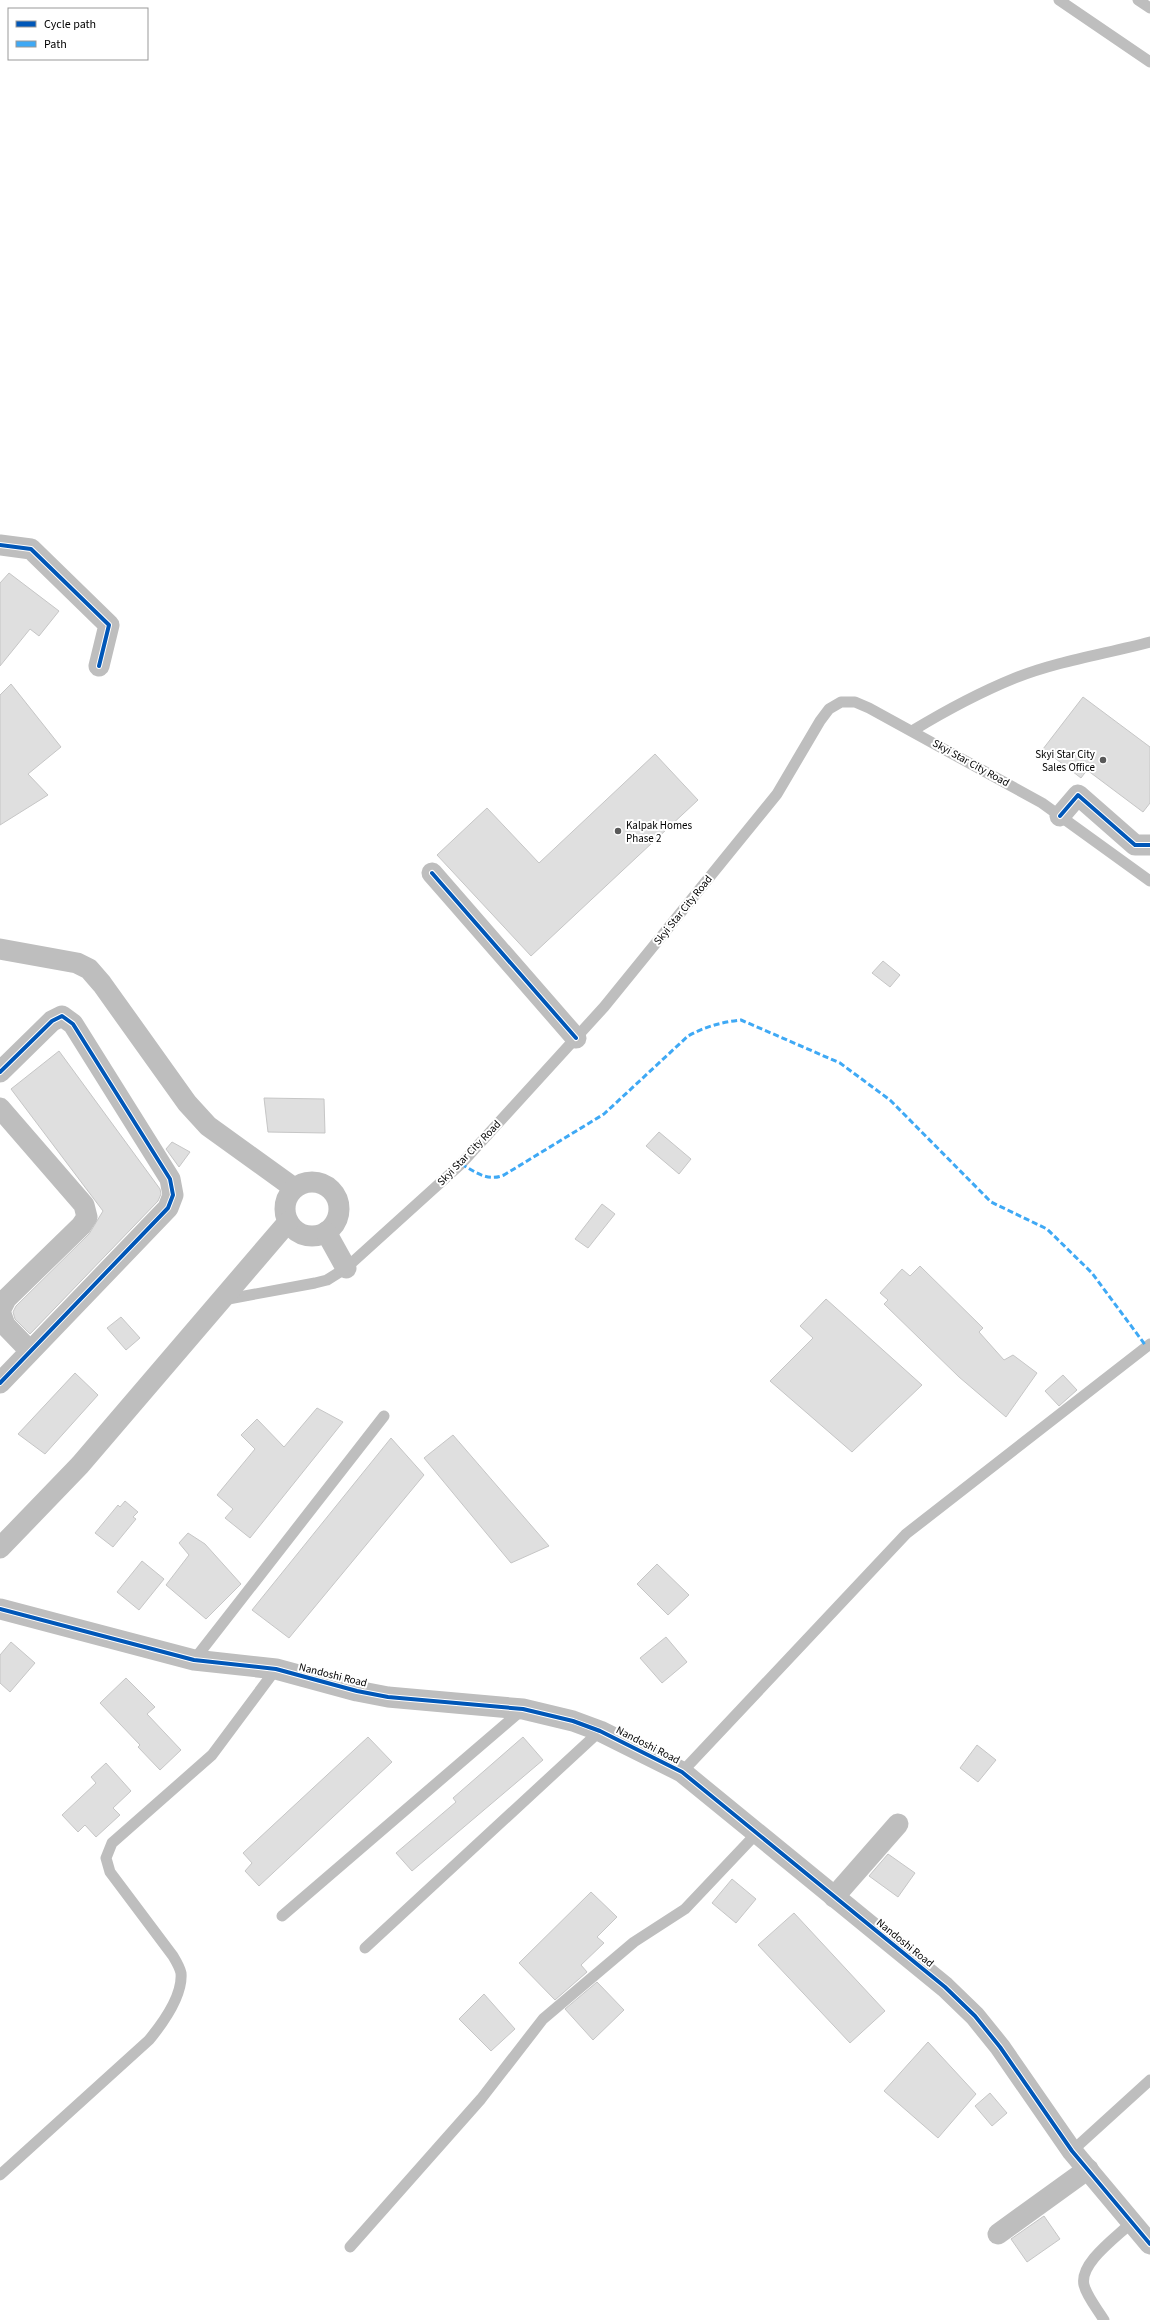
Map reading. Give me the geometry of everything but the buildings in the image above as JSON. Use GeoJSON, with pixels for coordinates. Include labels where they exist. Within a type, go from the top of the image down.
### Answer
{"type":"FeatureCollection","features":[{"type":"Feature","properties":{"kind":"street"},"geometry":{"type":"LineString","coordinates":[[0,545],[31,549],[109,625],[99,666]]}},
{"type":"Feature","properties":{"kind":"street"},"geometry":{"type":"LineString","coordinates":[[1060,816],[1078,794],[1135,845],[1150,845]]}},
{"type":"Feature","properties":{"kind":"street"},"geometry":{"type":"LineString","coordinates":[[432,873],[576,1038]]}},
{"type":"Feature","properties":{"kind":"street"},"geometry":{"type":"LineString","coordinates":[[0,948],[61,959],[89,969],[102,984],[187,1103],[208,1126],[294,1188]]}},
{"type":"Feature","properties":{"kind":"street"},"geometry":{"type":"LineString","coordinates":[[0,1072],[52,1021],[62,1016],[73,1024],[170,1179],[173,1195],[168,1208],[0,1383]]}},
{"type":"Feature","properties":{"kind":"street"},"geometry":{"type":"LineString","coordinates":[[0,1108],[84,1205],[87,1217],[81,1226],[6,1299],[0,1311],[5,1325],[30,1351]]}},
{"type":"Feature","properties":{"kind":"street"},"geometry":{"type":"LineString","coordinates":[[302,1183],[320,1183],[335,1194],[339,1211],[332,1226],[326,1232],[318,1235],[300,1234],[288,1222],[285,1204],[294,1188],[302,1183]]}},
{"type":"Feature","properties":{"kind":"street"},"geometry":{"type":"LineString","coordinates":[[0,1548],[80,1465],[288,1222]]}},
{"type":"Feature","properties":{"kind":"street"},"geometry":{"type":"LineString","coordinates":[[326,1232],[346,1268]]}},
{"type":"Feature","properties":{"kind":"street","name":"Nandoshi Road"},"geometry":{"type":"LineString","coordinates":[[0,1609],[194,1660],[276,1669],[357,1691],[388,1697],[523,1709],[573,1721],[600,1731],[682,1772],[715,1797],[756,1834],[945,1987],[975,2016],[1000,2047],[1072,2151],[1150,2244]]}},
{"type":"Feature","properties":{"kind":"street"},"geometry":{"type":"LineString","coordinates":[[834,1897],[898,1824]]}},
{"type":"Feature","properties":{"kind":"street"},"geometry":{"type":"LineString","coordinates":[[998,2234],[1088,2170]]}},
{"type":"Feature","properties":{"kind":"lane"},"geometry":{"type":"LineString","coordinates":[[1059,0],[1150,62]]}},
{"type":"Feature","properties":{"kind":"lane"},"geometry":{"type":"LineString","coordinates":[[1138,0],[1150,8]]}},
{"type":"Feature","properties":{"kind":"lane"},"geometry":{"type":"LineString","coordinates":[[912,731],[955,705],[1015,678],[1085,657],[1150,642]]}},
{"type":"Feature","properties":{"kind":"lane","name":"Skyi Star City Road"},"geometry":{"type":"LineString","coordinates":[[221,1300],[327,1280],[346,1268],[461,1164],[576,1038],[687,906],[778,794],[820,721],[829,710],[841,702],[855,702],[1017,788],[1060,816],[1150,881]]}},
{"type":"Feature","properties":{"kind":"lane"},"geometry":{"type":"LineString","coordinates":[[682,1772],[906,1534],[1150,1344]]}},
{"type":"Feature","properties":{"kind":"lane"},"geometry":{"type":"LineString","coordinates":[[194,1660],[384,1416]]}},
{"type":"Feature","properties":{"kind":"lane"},"geometry":{"type":"LineString","coordinates":[[0,2175],[149,2040],[161,2025],[181,1987],[181,1972],[173,1956],[110,1872],[106,1858],[112,1843],[212,1755],[276,1669]]}},
{"type":"Feature","properties":{"kind":"lane"},"geometry":{"type":"LineString","coordinates":[[282,1916],[523,1709]]}},
{"type":"Feature","properties":{"kind":"lane"},"geometry":{"type":"LineString","coordinates":[[365,1948],[600,1731]]}},
{"type":"Feature","properties":{"kind":"lane"},"geometry":{"type":"LineString","coordinates":[[350,2247],[481,2099],[543,2019],[634,1942],[685,1909],[756,1834]]}},
{"type":"Feature","properties":{"kind":"lane"},"geometry":{"type":"LineString","coordinates":[[1072,2151],[1150,2080]]}},
{"type":"Feature","properties":{"kind":"lane"},"geometry":{"type":"LineString","coordinates":[[1104,2320],[1084,2287],[1083,2275],[1089,2263],[1132,2222]]}},
{"type":"Feature","properties":{"kind":"marked path"},"geometry":{"type":"LineString","coordinates":[[461,1164],[487,1177],[498,1177],[504,1175],[604,1114],[688,1036],[713,1025],[741,1020],[840,1063],[890,1100],[991,1202],[1047,1229],[1092,1273],[1146,1346]]}},
{"type":"Feature","properties":{"kind":"cycle path"},"geometry":{"type":"LineString","coordinates":[[0,545],[31,549],[109,625],[99,666]]}},
{"type":"Feature","properties":{"kind":"cycle path"},"geometry":{"type":"LineString","coordinates":[[1060,816],[1078,795],[1135,845],[1150,845]]}},
{"type":"Feature","properties":{"kind":"cycle path"},"geometry":{"type":"LineString","coordinates":[[432,873],[576,1038]]}},
{"type":"Feature","properties":{"kind":"cycle path"},"geometry":{"type":"LineString","coordinates":[[0,1072],[52,1021],[62,1016],[73,1024],[170,1179],[173,1195],[168,1208],[0,1383]]}},
{"type":"Feature","properties":{"kind":"cycle path"},"geometry":{"type":"LineString","coordinates":[[0,1609],[194,1660],[276,1669],[357,1691],[388,1697],[523,1709],[573,1721],[600,1731],[682,1772],[945,1987],[975,2016],[1000,2047],[1072,2151],[1150,2244]]}},
{"type":"Feature","properties":{"kind":"place","name":"Skyi Star City Sales Office"},"geometry":{"type":"Point","coordinates":[1103,760]}},
{"type":"Feature","properties":{"kind":"place","name":"Kalpak Homes Phase 2"},"geometry":{"type":"Point","coordinates":[618,831]}}]}
